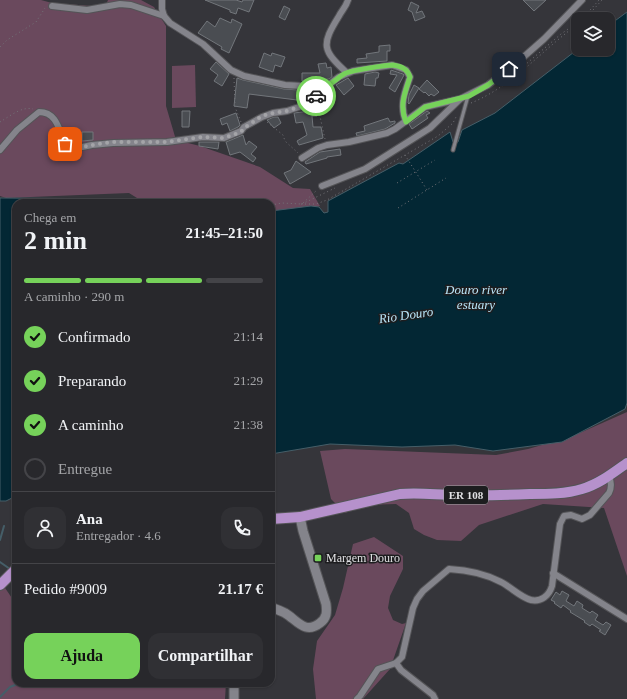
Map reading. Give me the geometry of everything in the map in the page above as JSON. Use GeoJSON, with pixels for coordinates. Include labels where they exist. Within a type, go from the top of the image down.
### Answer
{"type":"FeatureCollection","features":[{"type":"Feature","properties":{"kind":"main road","name":"ER 108"},"geometry":{"type":"LineString","coordinates":[[275,519],[300,517],[400,494],[415,492],[455,495],[492,495],[566,492],[581,489],[594,484],[627,463]]}},
{"type":"Feature","properties":{"kind":"main road"},"geometry":{"type":"LineString","coordinates":[[275,609],[286,613],[304,627],[318,625],[326,616],[326,604],[300,517]]}},
{"type":"Feature","properties":{"kind":"main road"},"geometry":{"type":"LineString","coordinates":[[0,585],[12,573]]}},
{"type":"Feature","properties":{"kind":"main road"},"geometry":{"type":"LineString","coordinates":[[234,687],[234,699]]}},
{"type":"Feature","properties":{"kind":"street"},"geometry":{"type":"LineString","coordinates":[[162,0],[164,16],[170,23],[203,44],[234,72],[244,76],[285,84],[319,87],[327,86],[347,73],[392,65],[406,70],[410,77],[403,99],[402,108],[406,122]]}},
{"type":"Feature","properties":{"kind":"street"},"geometry":{"type":"LineString","coordinates":[[347,73],[331,58],[325,42],[340,14],[347,6],[348,0]]}},
{"type":"Feature","properties":{"kind":"street"},"geometry":{"type":"LineString","coordinates":[[302,158],[318,148],[327,145],[349,142],[387,133],[406,122],[425,107],[469,96],[488,85],[519,61],[544,39],[582,0]]}},
{"type":"Feature","properties":{"kind":"street"},"geometry":{"type":"LineString","coordinates":[[52,6],[87,10],[120,4],[131,5],[164,16]]}},
{"type":"Feature","properties":{"kind":"street"},"geometry":{"type":"LineString","coordinates":[[0,150],[18,130],[39,112],[47,112],[53,116],[65,144],[77,148],[113,142],[167,142],[203,137],[224,138],[241,132],[244,128],[262,116],[292,110],[302,106],[316,96],[319,87]]}},
{"type":"Feature","properties":{"kind":"street"},"geometry":{"type":"LineString","coordinates":[[322,186],[365,169],[400,147],[430,128],[460,99]]}},
{"type":"Feature","properties":{"kind":"street"},"geometry":{"type":"LineString","coordinates":[[357,699],[378,669],[396,663],[402,657],[413,608],[417,599],[423,591],[450,569],[462,569],[493,578],[530,600],[539,600],[550,592],[562,518],[570,515],[582,519],[590,515],[611,490],[609,475]]}},
{"type":"Feature","properties":{"kind":"street"},"geometry":{"type":"LineString","coordinates":[[554,573],[627,619]]}},
{"type":"Feature","properties":{"kind":"street"},"geometry":{"type":"LineString","coordinates":[[396,663],[401,670],[433,695],[435,699]]}},
{"type":"Feature","properties":{"kind":"lane"},"geometry":{"type":"LineString","coordinates":[[453,150],[469,96]]}},
{"type":"Feature","properties":{"kind":"path"},"geometry":{"type":"LineString","coordinates":[[588,12],[599,0]]}},
{"type":"Feature","properties":{"kind":"path"},"geometry":{"type":"LineString","coordinates":[[591,12],[602,0]]}},
{"type":"Feature","properties":{"kind":"path"},"geometry":{"type":"LineString","coordinates":[[0,47],[7,40],[36,22],[44,9],[52,6]]}},
{"type":"Feature","properties":{"kind":"path"},"geometry":{"type":"LineString","coordinates":[[275,204],[282,203],[316,204],[326,200],[406,155],[438,136],[454,123],[461,107],[480,99],[503,86],[571,29]]}},
{"type":"Feature","properties":{"kind":"path"},"geometry":{"type":"LineString","coordinates":[[234,72],[235,107],[244,128]]}},
{"type":"Feature","properties":{"kind":"path"},"geometry":{"type":"LineString","coordinates":[[316,96],[327,145]]}},
{"type":"Feature","properties":{"kind":"path"},"geometry":{"type":"LineString","coordinates":[[0,122],[27,108],[32,108],[39,112]]}},
{"type":"Feature","properties":{"kind":"path"},"geometry":{"type":"LineString","coordinates":[[262,116],[283,135],[285,140],[302,158]]}},
{"type":"Feature","properties":{"kind":"path"},"geometry":{"type":"LineString","coordinates":[[406,155],[427,190]]}},
{"type":"Feature","properties":{"kind":"path"},"geometry":{"type":"LineString","coordinates":[[397,183],[435,160]]}},
{"type":"Feature","properties":{"kind":"path"},"geometry":{"type":"LineString","coordinates":[[398,208],[446,178]]}},
{"type":"Feature","properties":{"kind":"path"},"geometry":{"type":"LineString","coordinates":[[302,204],[322,186]]}},
{"type":"Feature","properties":{"kind":"shaded area"},"geometry":{"type":"Polygon","coordinates":[[[0,0],[41,0],[52,3],[105,7],[108,0],[141,0],[154,7],[166,26],[166,106],[176,140],[200,146],[260,167],[293,188],[310,189],[320,206],[275,215],[275,199],[139,199],[129,193],[6,198],[0,196],[0,0]]]}},
{"type":"Feature","properties":{"kind":"shaded area"},"geometry":{"type":"Polygon","coordinates":[[[195,65],[196,107],[172,108],[172,66],[195,65]]]}},
{"type":"Feature","properties":{"kind":"shaded area"},"geometry":{"type":"Polygon","coordinates":[[[627,412],[627,576],[604,508],[543,504],[479,525],[461,541],[437,540],[414,529],[409,513],[396,504],[365,505],[345,513],[331,499],[320,451],[345,449],[496,455],[528,449],[573,436],[627,412]]]}},
{"type":"Feature","properties":{"kind":"shaded area"},"geometry":{"type":"Polygon","coordinates":[[[374,537],[403,556],[403,569],[390,596],[388,608],[393,620],[402,624],[406,623],[390,669],[363,699],[316,699],[313,669],[317,641],[335,615],[353,544],[374,537]]]}},
{"type":"Feature","properties":{"kind":"shaded area"},"geometry":{"type":"Polygon","coordinates":[[[3,585],[12,598],[12,687],[226,687],[225,699],[0,699],[0,588],[3,585]]]}},
{"type":"Feature","properties":{"kind":"water","name":"Douro river estuary"},"geometry":{"type":"Polygon","coordinates":[[[627,12],[627,403],[625,409],[562,442],[493,451],[455,445],[402,447],[330,444],[275,453],[275,210],[311,206],[319,207],[324,213],[328,212],[328,201],[399,163],[403,164],[450,132],[453,142],[458,142],[462,130],[495,113],[571,54],[571,56],[615,56],[615,21],[627,12]]]}},
{"type":"Feature","properties":{"kind":"water"},"geometry":{"type":"Polygon","coordinates":[[[0,198],[137,199],[12,199],[12,498],[6,501],[0,501],[0,198]]]}},
{"type":"Feature","properties":{"kind":"building"},"geometry":{"type":"Polygon","coordinates":[[[205,0],[236,0],[242,2],[243,0],[254,0],[249,12],[238,8],[236,14],[205,0]]]}},
{"type":"Feature","properties":{"kind":"building"},"geometry":{"type":"Polygon","coordinates":[[[523,0],[546,0],[534,11],[523,0]]]}},
{"type":"Feature","properties":{"kind":"building"},"geometry":{"type":"Polygon","coordinates":[[[411,2],[419,6],[416,13],[422,11],[425,17],[415,21],[412,12],[408,10],[411,2]]]}},
{"type":"Feature","properties":{"kind":"building"},"geometry":{"type":"Polygon","coordinates":[[[284,6],[290,9],[285,20],[279,17],[284,6]]]}},
{"type":"Feature","properties":{"kind":"building"},"geometry":{"type":"Polygon","coordinates":[[[220,18],[231,23],[232,19],[242,24],[229,53],[221,49],[222,47],[198,33],[207,21],[215,27],[220,18]]]}},
{"type":"Feature","properties":{"kind":"building"},"geometry":{"type":"Polygon","coordinates":[[[390,45],[390,51],[387,51],[387,61],[357,63],[357,59],[367,58],[366,54],[379,52],[379,46],[390,45]]]}},
{"type":"Feature","properties":{"kind":"building"},"geometry":{"type":"Polygon","coordinates":[[[264,53],[271,56],[272,53],[285,57],[281,67],[275,65],[273,72],[259,67],[264,53]]]}},
{"type":"Feature","properties":{"kind":"building"},"geometry":{"type":"Polygon","coordinates":[[[216,62],[229,74],[222,86],[214,81],[218,75],[210,69],[216,62]]]}},
{"type":"Feature","properties":{"kind":"building"},"geometry":{"type":"Polygon","coordinates":[[[326,63],[327,68],[331,67],[332,77],[329,79],[317,80],[317,82],[302,81],[302,73],[320,73],[318,64],[326,63]]]}},
{"type":"Feature","properties":{"kind":"building"},"geometry":{"type":"Polygon","coordinates":[[[391,70],[404,75],[395,92],[389,88],[397,75],[390,74],[391,70]]]}},
{"type":"Feature","properties":{"kind":"building"},"geometry":{"type":"Polygon","coordinates":[[[375,72],[379,73],[378,78],[376,78],[375,86],[364,85],[365,74],[375,72]]]}},
{"type":"Feature","properties":{"kind":"building"},"geometry":{"type":"Polygon","coordinates":[[[237,78],[284,89],[313,91],[313,93],[308,97],[308,93],[298,92],[297,100],[249,94],[247,108],[234,106],[237,78]]]}},
{"type":"Feature","properties":{"kind":"building"},"geometry":{"type":"Polygon","coordinates":[[[348,78],[354,86],[344,95],[336,85],[348,78]]]}},
{"type":"Feature","properties":{"kind":"building"},"geometry":{"type":"Polygon","coordinates":[[[427,80],[439,92],[434,96],[431,94],[429,96],[419,89],[427,80]]]}},
{"type":"Feature","properties":{"kind":"building"},"geometry":{"type":"Polygon","coordinates":[[[414,85],[419,88],[409,104],[409,95],[414,85]]]}},
{"type":"Feature","properties":{"kind":"building"},"geometry":{"type":"Polygon","coordinates":[[[329,94],[332,101],[316,108],[317,116],[312,116],[313,127],[321,127],[323,138],[299,145],[297,141],[307,135],[303,122],[296,123],[294,113],[310,111],[309,106],[329,94]]]}},
{"type":"Feature","properties":{"kind":"building"},"geometry":{"type":"Polygon","coordinates":[[[182,111],[190,111],[189,127],[182,127],[182,111]]]}},
{"type":"Feature","properties":{"kind":"building"},"geometry":{"type":"Polygon","coordinates":[[[427,111],[430,113],[426,115],[428,118],[412,129],[409,124],[427,111]]]}},
{"type":"Feature","properties":{"kind":"building"},"geometry":{"type":"Polygon","coordinates":[[[236,113],[240,125],[230,131],[227,123],[222,125],[220,119],[236,113]]]}},
{"type":"Feature","properties":{"kind":"building"},"geometry":{"type":"Polygon","coordinates":[[[278,117],[281,123],[274,128],[267,120],[278,117]]]}},
{"type":"Feature","properties":{"kind":"building"},"geometry":{"type":"Polygon","coordinates":[[[388,118],[390,122],[395,121],[395,123],[385,129],[357,136],[356,133],[365,131],[364,126],[388,118]]]}},
{"type":"Feature","properties":{"kind":"building"},"geometry":{"type":"Polygon","coordinates":[[[82,132],[93,132],[93,140],[82,141],[82,132]]]}},
{"type":"Feature","properties":{"kind":"building"},"geometry":{"type":"Polygon","coordinates":[[[243,135],[246,145],[249,141],[257,147],[251,154],[256,158],[253,162],[240,152],[230,155],[226,142],[243,135]]]}},
{"type":"Feature","properties":{"kind":"building"},"geometry":{"type":"Polygon","coordinates":[[[199,142],[219,142],[218,149],[199,146],[199,142]]]}},
{"type":"Feature","properties":{"kind":"building"},"geometry":{"type":"Polygon","coordinates":[[[340,149],[341,155],[327,157],[306,164],[305,162],[320,152],[340,149]]]}},
{"type":"Feature","properties":{"kind":"building"},"geometry":{"type":"Polygon","coordinates":[[[296,161],[311,172],[290,184],[284,173],[291,170],[296,161]]]}},
{"type":"Feature","properties":{"kind":"building"},"geometry":{"type":"Polygon","coordinates":[[[562,591],[569,595],[566,601],[574,606],[577,601],[583,605],[582,608],[590,613],[592,611],[598,615],[595,620],[603,625],[606,622],[611,625],[605,635],[599,631],[601,630],[592,624],[590,626],[584,622],[585,621],[570,612],[571,611],[563,605],[561,608],[551,600],[556,592],[560,595],[562,591]]]}},
{"type":"Feature","properties":{"kind":"waterway"},"geometry":{"type":"LineString","coordinates":[[0,540],[4,526]]}},
{"type":"Feature","properties":{"kind":"waterway"},"geometry":{"type":"LineString","coordinates":[[0,562],[10,569]]}},
{"type":"Feature","properties":{"kind":"waterway"},"geometry":{"type":"LineString","coordinates":[[0,697],[12,686]]}},
{"type":"Feature","properties":{"kind":"way so far"},"geometry":{"type":"LineString","coordinates":[[65,144],[77,148],[113,142],[167,142],[203,137],[224,138],[241,132],[244,128],[262,116],[287,111],[302,106],[316,96]]}},
{"type":"Feature","properties":{"kind":"place","name":"Margem Douro"},"geometry":{"type":"Point","coordinates":[318,558]}},
{"type":"Feature","properties":{"kind":"route"},"geometry":{"type":"LineString","coordinates":[[316,96],[319,87],[327,86],[347,73],[392,65],[400,67],[406,70],[410,77],[403,99],[402,108],[406,122],[425,107],[469,96],[488,85],[509,69]]}},
{"type":"Feature","properties":{"kind":"water label","name":"Rio Douro"},"geometry":{"type":"Point","coordinates":[406,315]}}]}
